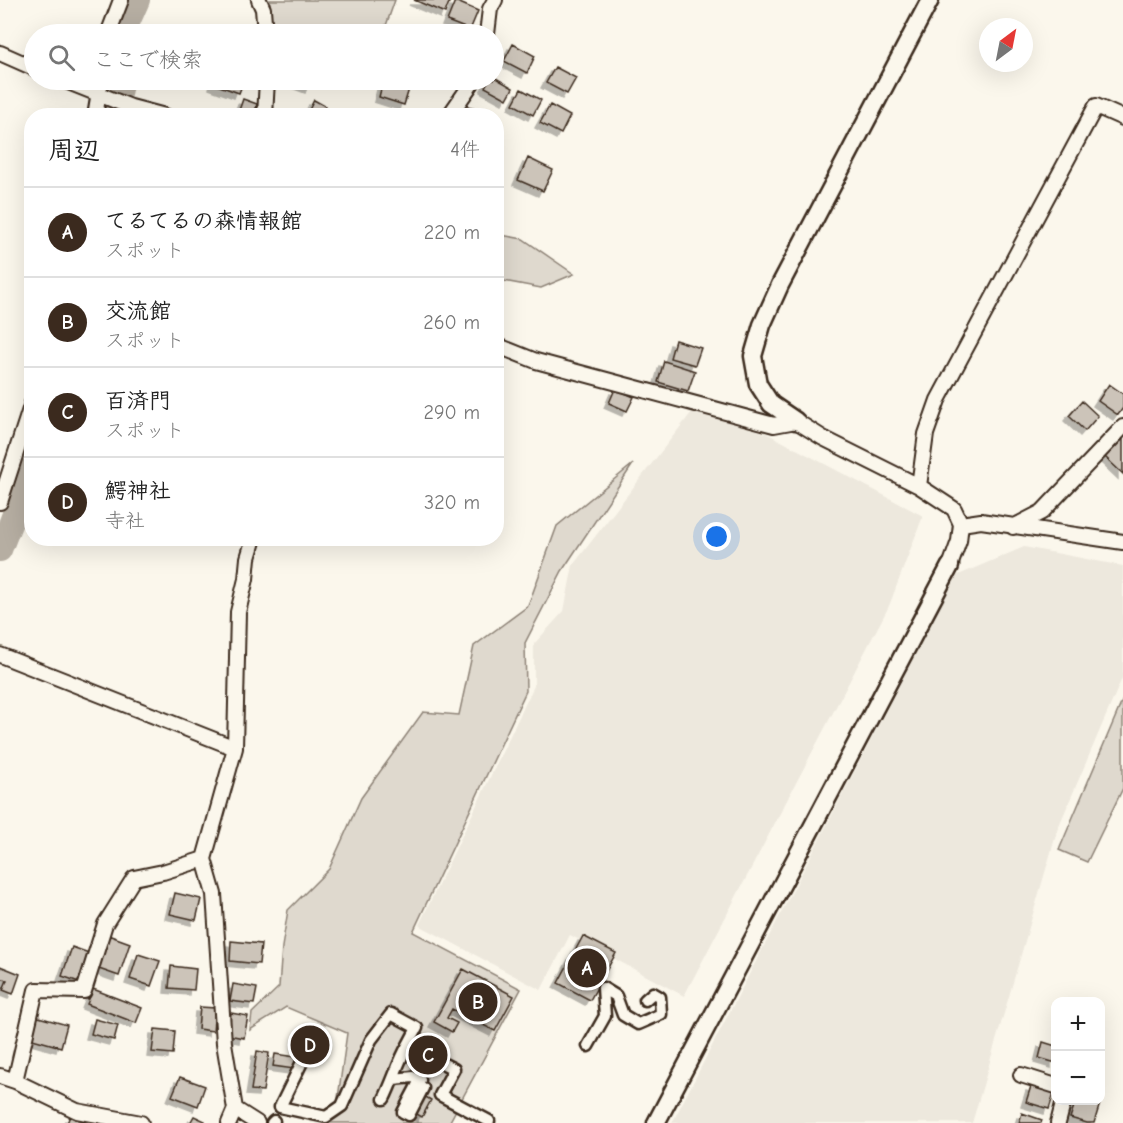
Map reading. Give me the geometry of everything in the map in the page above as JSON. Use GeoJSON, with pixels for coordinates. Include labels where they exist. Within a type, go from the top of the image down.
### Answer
{"type":"FeatureCollection","features":[{"type":"Feature","properties":{"kind":"street"},"geometry":{"type":"LineString","coordinates":[[112,24],[121,0]]}},
{"type":"Feature","properties":{"kind":"street"},"geometry":{"type":"LineString","coordinates":[[259,0],[263,9],[264,24]]}},
{"type":"Feature","properties":{"kind":"street"},"geometry":{"type":"LineString","coordinates":[[488,24],[490,9],[495,0]]}},
{"type":"Feature","properties":{"kind":"street"},"geometry":{"type":"LineString","coordinates":[[656,1123],[950,566],[959,541],[961,524],[954,509],[919,486],[824,438],[771,404],[758,384],[753,356],[762,325],[780,285],[925,2]]}},
{"type":"Feature","properties":{"kind":"street"},"geometry":{"type":"LineString","coordinates":[[0,53],[24,64]]}},
{"type":"Feature","properties":{"kind":"street"},"geometry":{"type":"LineString","coordinates":[[87,90],[125,108]]}},
{"type":"Feature","properties":{"kind":"street"},"geometry":{"type":"LineString","coordinates":[[97,108],[100,90]]}},
{"type":"Feature","properties":{"kind":"street"},"geometry":{"type":"LineString","coordinates":[[265,108],[266,90]]}},
{"type":"Feature","properties":{"kind":"street"},"geometry":{"type":"LineString","coordinates":[[455,108],[467,90]]}},
{"type":"Feature","properties":{"kind":"street"},"geometry":{"type":"LineString","coordinates":[[919,486],[926,434],[939,400],[1096,106],[1123,118]]}},
{"type":"Feature","properties":{"kind":"street"},"geometry":{"type":"LineString","coordinates":[[504,348],[536,361],[774,425],[796,421]]}},
{"type":"Feature","properties":{"kind":"street"},"geometry":{"type":"LineString","coordinates":[[1013,527],[1042,512],[1123,427]]}},
{"type":"Feature","properties":{"kind":"street"},"geometry":{"type":"LineString","coordinates":[[0,502],[24,428]]}},
{"type":"Feature","properties":{"kind":"street"},"geometry":{"type":"LineString","coordinates":[[961,524],[981,521],[1123,542]]}},
{"type":"Feature","properties":{"kind":"street"},"geometry":{"type":"LineString","coordinates":[[229,1123],[235,1109],[224,1043],[214,894],[204,859],[235,748],[238,612],[252,546]]}},
{"type":"Feature","properties":{"kind":"street"},"geometry":{"type":"LineString","coordinates":[[0,655],[235,748]]}},
{"type":"Feature","properties":{"kind":"street"},"geometry":{"type":"LineString","coordinates":[[15,1081],[36,990],[84,991],[105,924],[135,878],[204,859]]}},
{"type":"Feature","properties":{"kind":"street"},"geometry":{"type":"LineString","coordinates":[[588,1046],[605,1016],[603,988],[616,996],[622,1015],[638,1024],[661,1014],[660,997],[653,993],[645,1000]]}},
{"type":"Feature","properties":{"kind":"street"},"geometry":{"type":"LineString","coordinates":[[306,1054],[280,1107],[326,1117],[342,1106],[371,1040],[391,1014],[417,1028],[398,1063],[394,1079],[384,1099]]}},
{"type":"Feature","properties":{"kind":"street"},"geometry":{"type":"LineString","coordinates":[[408,1045],[454,1069],[440,1095],[489,1121]]}},
{"type":"Feature","properties":{"kind":"street"},"geometry":{"type":"LineString","coordinates":[[1020,1075],[1051,1084]]}},
{"type":"Feature","properties":{"kind":"street"},"geometry":{"type":"LineString","coordinates":[[0,1076],[77,1111],[141,1123]]}},
{"type":"Feature","properties":{"kind":"street"},"geometry":{"type":"LineString","coordinates":[[394,1079],[413,1077],[420,1080],[403,1112],[409,1115],[423,1088]]}},
{"type":"Feature","properties":{"kind":"street"},"geometry":{"type":"LineString","coordinates":[[1058,1123],[1063,1105]]}},
{"type":"Feature","properties":{"kind":"street"},"geometry":{"type":"LineString","coordinates":[[235,1109],[257,1123]]}},
{"type":"Feature","properties":{"kind":"shaded area"},"geometry":{"type":"Polygon","coordinates":[[[270,0],[395,0],[387,24],[271,24],[270,0]]]}},
{"type":"Feature","properties":{"kind":"shaded area"},"geometry":{"type":"Polygon","coordinates":[[[504,235],[523,239],[574,274],[541,288],[504,281],[504,235]]]}},
{"type":"Feature","properties":{"kind":"shaded area"},"geometry":{"type":"Polygon","coordinates":[[[695,408],[768,434],[923,516],[889,606],[684,996],[570,935],[541,990],[419,925],[534,686],[534,644],[564,611],[573,565],[695,408]]]}},
{"type":"Feature","properties":{"kind":"shaded area"},"geometry":{"type":"Polygon","coordinates":[[[633,464],[562,571],[525,643],[526,691],[413,932],[521,989],[449,1123],[323,1123],[316,1118],[337,1105],[347,1033],[286,1007],[250,1030],[252,1013],[279,987],[288,910],[329,869],[361,798],[423,712],[459,715],[474,646],[528,606],[557,526],[633,464]]]}},
{"type":"Feature","properties":{"kind":"shaded area"},"geometry":{"type":"Polygon","coordinates":[[[1024,547],[1123,566],[1123,676],[1058,828],[972,1123],[672,1123],[956,576],[1024,547]]]}},
{"type":"Feature","properties":{"kind":"shaded area"},"geometry":{"type":"Polygon","coordinates":[[[1123,699],[1123,788],[1087,862],[1059,850],[1123,699]]]}},
{"type":"Feature","properties":{"kind":"building"},"geometry":{"type":"Polygon","coordinates":[[[414,0],[450,0],[445,13],[414,0]]]}},
{"type":"Feature","properties":{"kind":"building"},"geometry":{"type":"Polygon","coordinates":[[[455,1],[478,11],[473,24],[455,24],[447,21],[455,1]]]}},
{"type":"Feature","properties":{"kind":"building"},"geometry":{"type":"Polygon","coordinates":[[[513,44],[535,56],[527,73],[504,61],[513,44]]]}},
{"type":"Feature","properties":{"kind":"building"},"geometry":{"type":"Polygon","coordinates":[[[555,67],[576,78],[567,94],[546,83],[555,67]]]}},
{"type":"Feature","properties":{"kind":"building"},"geometry":{"type":"Polygon","coordinates":[[[504,83],[513,88],[507,99],[490,90],[504,90],[504,83]]]}},
{"type":"Feature","properties":{"kind":"building"},"geometry":{"type":"Polygon","coordinates":[[[521,89],[541,100],[533,115],[513,104],[521,89]]]}},
{"type":"Feature","properties":{"kind":"building"},"geometry":{"type":"Polygon","coordinates":[[[381,90],[409,90],[404,105],[379,97],[381,90]]]}},
{"type":"Feature","properties":{"kind":"building"},"geometry":{"type":"Polygon","coordinates":[[[243,99],[257,104],[256,108],[240,108],[243,99]]]}},
{"type":"Feature","properties":{"kind":"building"},"geometry":{"type":"Polygon","coordinates":[[[314,100],[325,106],[324,108],[310,108],[314,100]]]}},
{"type":"Feature","properties":{"kind":"building"},"geometry":{"type":"Polygon","coordinates":[[[550,105],[570,116],[561,134],[540,123],[550,105]]]}},
{"type":"Feature","properties":{"kind":"building"},"geometry":{"type":"Polygon","coordinates":[[[528,158],[553,170],[543,191],[518,180],[528,158]]]}},
{"type":"Feature","properties":{"kind":"building"},"geometry":{"type":"Polygon","coordinates":[[[675,340],[701,348],[695,365],[670,358],[675,340]]]}},
{"type":"Feature","properties":{"kind":"building"},"geometry":{"type":"Polygon","coordinates":[[[664,361],[695,371],[688,391],[658,382],[664,361]]]}},
{"type":"Feature","properties":{"kind":"building"},"geometry":{"type":"Polygon","coordinates":[[[1109,384],[1123,394],[1123,408],[1118,415],[1098,401],[1109,384]]]}},
{"type":"Feature","properties":{"kind":"building"},"geometry":{"type":"Polygon","coordinates":[[[615,389],[634,397],[627,411],[609,403],[615,389]]]}},
{"type":"Feature","properties":{"kind":"building"},"geometry":{"type":"Polygon","coordinates":[[[1082,401],[1098,416],[1085,431],[1069,416],[1082,401]]]}},
{"type":"Feature","properties":{"kind":"building"},"geometry":{"type":"Polygon","coordinates":[[[1123,438],[1123,474],[1105,457],[1123,438]]]}},
{"type":"Feature","properties":{"kind":"building"},"geometry":{"type":"Polygon","coordinates":[[[175,893],[201,899],[196,920],[170,914],[175,893]]]}},
{"type":"Feature","properties":{"kind":"building"},"geometry":{"type":"Polygon","coordinates":[[[108,935],[130,943],[119,976],[96,968],[108,935]]]}},
{"type":"Feature","properties":{"kind":"building"},"geometry":{"type":"Polygon","coordinates":[[[583,936],[616,953],[590,1000],[558,983],[583,936]]]}},
{"type":"Feature","properties":{"kind":"building"},"geometry":{"type":"Polygon","coordinates":[[[231,941],[261,944],[259,964],[230,961],[231,941]]]}},
{"type":"Feature","properties":{"kind":"building"},"geometry":{"type":"Polygon","coordinates":[[[72,947],[89,953],[79,982],[62,976],[72,947]]]}},
{"type":"Feature","properties":{"kind":"building"},"geometry":{"type":"Polygon","coordinates":[[[138,954],[160,961],[151,986],[130,979],[138,954]]]}},
{"type":"Feature","properties":{"kind":"building"},"geometry":{"type":"Polygon","coordinates":[[[0,966],[20,974],[13,994],[3,990],[7,980],[0,978],[0,966]]]}},
{"type":"Feature","properties":{"kind":"building"},"geometry":{"type":"Polygon","coordinates":[[[171,966],[196,969],[194,990],[169,988],[171,966]]]}},
{"type":"Feature","properties":{"kind":"building"},"geometry":{"type":"Polygon","coordinates":[[[463,969],[514,996],[495,1031],[452,1009],[447,1018],[457,1023],[452,1032],[434,1022],[463,969]]]}},
{"type":"Feature","properties":{"kind":"building"},"geometry":{"type":"Polygon","coordinates":[[[233,984],[257,988],[254,1004],[230,1001],[233,984]]]}},
{"type":"Feature","properties":{"kind":"building"},"geometry":{"type":"Polygon","coordinates":[[[93,989],[142,1008],[136,1023],[87,1004],[93,989]]]}},
{"type":"Feature","properties":{"kind":"building"},"geometry":{"type":"Polygon","coordinates":[[[200,1007],[215,1008],[213,1031],[198,1029],[200,1007]]]}},
{"type":"Feature","properties":{"kind":"building"},"geometry":{"type":"Polygon","coordinates":[[[231,1013],[248,1016],[244,1038],[228,1035],[231,1013]]]}},
{"type":"Feature","properties":{"kind":"building"},"geometry":{"type":"Polygon","coordinates":[[[35,1016],[67,1025],[61,1047],[29,1038],[35,1016]]]}},
{"type":"Feature","properties":{"kind":"building"},"geometry":{"type":"Polygon","coordinates":[[[95,1019],[118,1025],[114,1040],[91,1034],[95,1019]]]}},
{"type":"Feature","properties":{"kind":"building"},"geometry":{"type":"Polygon","coordinates":[[[155,1029],[175,1031],[173,1054],[152,1052],[155,1029]]]}},
{"type":"Feature","properties":{"kind":"building"},"geometry":{"type":"Polygon","coordinates":[[[306,1034],[321,1042],[314,1055],[300,1048],[306,1034]]]}},
{"type":"Feature","properties":{"kind":"building"},"geometry":{"type":"Polygon","coordinates":[[[430,1039],[441,1045],[427,1071],[416,1065],[430,1039]]]}},
{"type":"Feature","properties":{"kind":"building"},"geometry":{"type":"Polygon","coordinates":[[[1043,1042],[1051,1044],[1051,1062],[1039,1058],[1043,1042]]]}},
{"type":"Feature","properties":{"kind":"building"},"geometry":{"type":"Polygon","coordinates":[[[257,1051],[269,1053],[263,1091],[251,1090],[257,1051]]]}},
{"type":"Feature","properties":{"kind":"building"},"geometry":{"type":"Polygon","coordinates":[[[275,1054],[296,1057],[294,1069],[273,1066],[275,1054]]]}},
{"type":"Feature","properties":{"kind":"building"},"geometry":{"type":"Polygon","coordinates":[[[180,1077],[205,1086],[198,1106],[172,1096],[180,1077]]]}},
{"type":"Feature","properties":{"kind":"building"},"geometry":{"type":"Polygon","coordinates":[[[1031,1086],[1051,1092],[1049,1109],[1026,1102],[1031,1086]]]}},
{"type":"Feature","properties":{"kind":"building"},"geometry":{"type":"Polygon","coordinates":[[[424,1096],[431,1100],[422,1117],[415,1113],[424,1096]]]}},
{"type":"Feature","properties":{"kind":"building"},"geometry":{"type":"Polygon","coordinates":[[[1074,1105],[1099,1105],[1094,1123],[1070,1118],[1074,1105]]]}},
{"type":"Feature","properties":{"kind":"building"},"geometry":{"type":"Polygon","coordinates":[[[1022,1113],[1042,1120],[1041,1123],[1019,1123],[1022,1113]]]}},
{"type":"Feature","properties":{"kind":"building"},"geometry":{"type":"Polygon","coordinates":[[[70,1116],[87,1123],[67,1123],[70,1116]]]}},
{"type":"Feature","properties":{"kind":"building"},"geometry":{"type":"Polygon","coordinates":[[[194,1116],[205,1121],[204,1123],[190,1123],[194,1116]]]}},
{"type":"Feature","properties":{"kind":"waterway"},"geometry":{"type":"LineString","coordinates":[[127,24],[138,0]]}},
{"type":"Feature","properties":{"kind":"waterway"},"geometry":{"type":"LineString","coordinates":[[116,108],[120,90]]}},
{"type":"Feature","properties":{"kind":"waterway"},"geometry":{"type":"LineString","coordinates":[[0,550],[24,488]]}},
{"type":"Feature","properties":{"kind":"place","name":"てるてるの森情報館"},"geometry":{"type":"Point","coordinates":[587,968]}},
{"type":"Feature","properties":{"kind":"place","name":"交流館"},"geometry":{"type":"Point","coordinates":[478,1002]}},
{"type":"Feature","properties":{"kind":"place","name":"鰐神社"},"geometry":{"type":"Point","coordinates":[310,1045]}},
{"type":"Feature","properties":{"kind":"place","name":"百済門"},"geometry":{"type":"Point","coordinates":[428,1055]}}]}
